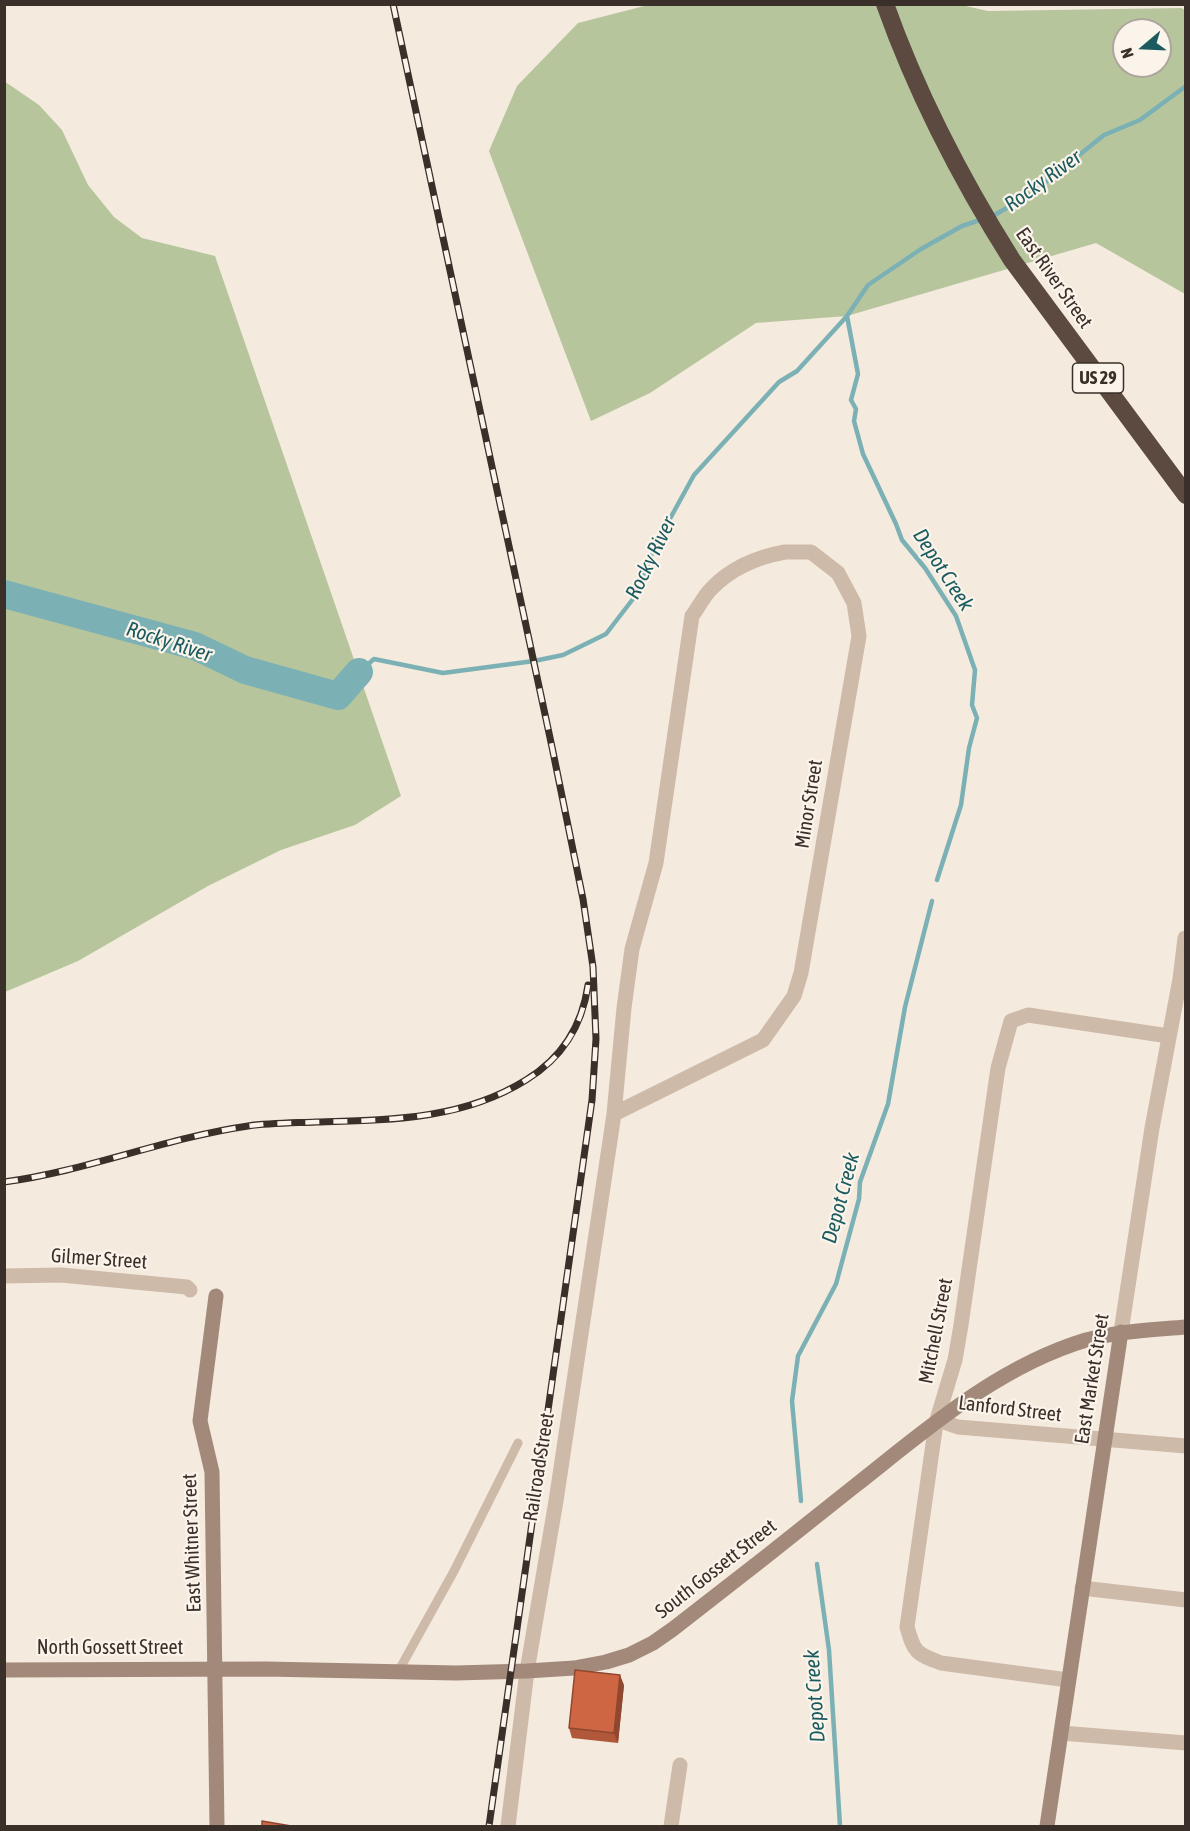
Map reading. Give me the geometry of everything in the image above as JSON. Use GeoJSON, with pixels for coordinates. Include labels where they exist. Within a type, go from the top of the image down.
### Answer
{"type":"FeatureCollection","features":[{"type":"Feature","properties":{"kind":"highway","name":"East River Street"},"geometry":{"type":"LineString","coordinates":[[885,4],[937,128],[1012,260],[1185,495]]}},
{"type":"Feature","properties":{"kind":"main road","name":"East Whitner Street"},"geometry":{"type":"LineString","coordinates":[[216,1296],[200,1421],[212,1472],[217,1827]]}},
{"type":"Feature","properties":{"kind":"main road","name":"South Gossett Street"},"geometry":{"type":"LineString","coordinates":[[216,1669],[476,1673],[574,1668],[628,1655],[653,1643],[748,1571],[938,1420],[983,1388],[1045,1356],[1085,1341],[1121,1332],[1185,1327]]}},
{"type":"Feature","properties":{"kind":"main road","name":"East Market Street"},"geometry":{"type":"LineString","coordinates":[[1047,1827],[1121,1332]]}},
{"type":"Feature","properties":{"kind":"main road","name":"North Gossett Street"},"geometry":{"type":"LineString","coordinates":[[4,1670],[216,1669]]}},
{"type":"Feature","properties":{"kind":"street","name":"Minor Street"},"geometry":{"type":"LineString","coordinates":[[785,552],[811,552],[838,573],[854,603],[859,636],[801,973],[794,996],[763,1040],[614,1114],[632,949],[656,863],[692,616],[711,589],[746,562],[785,552]]}},
{"type":"Feature","properties":{"kind":"street","name":"East Market Street"},"geometry":{"type":"LineString","coordinates":[[1121,1332],[1169,1036],[1178,1021],[1185,938]]}},
{"type":"Feature","properties":{"kind":"street","name":"Mitchell Street"},"geometry":{"type":"LineString","coordinates":[[1068,1680],[941,1663],[924,1657],[913,1648],[907,1627],[936,1423],[955,1360],[998,1068],[1011,1020],[1028,1015],[1169,1036]]}},
{"type":"Feature","properties":{"kind":"street","name":"Railroad Street"},"geometry":{"type":"LineString","coordinates":[[508,1827],[527,1671],[556,1501],[614,1114]]}},
{"type":"Feature","properties":{"kind":"street","name":"Gilmer Street"},"geometry":{"type":"LineString","coordinates":[[4,1276],[61,1275],[187,1287],[190,1290]]}},
{"type":"Feature","properties":{"kind":"street","name":"Lanford Street"},"geometry":{"type":"LineString","coordinates":[[938,1420],[944,1420],[958,1427],[1185,1446]]}},
{"type":"Feature","properties":{"kind":"street"},"geometry":{"type":"LineString","coordinates":[[1082,1588],[1185,1600]]}},
{"type":"Feature","properties":{"kind":"street"},"geometry":{"type":"LineString","coordinates":[[1061,1733],[1185,1743]]}},
{"type":"Feature","properties":{"kind":"street"},"geometry":{"type":"LineString","coordinates":[[671,1827],[680,1765]]}},
{"type":"Feature","properties":{"kind":"lane"},"geometry":{"type":"LineString","coordinates":[[398,1672],[454,1571],[518,1443]]}},
{"type":"Feature","properties":{"kind":"green space"},"geometry":{"type":"Polygon","coordinates":[[[957,4],[988,11],[1181,8],[1186,10],[1185,294],[1096,243],[847,316],[756,323],[650,393],[591,421],[489,151],[517,86],[578,23],[648,5],[957,4]]]}},
{"type":"Feature","properties":{"kind":"green space"},"geometry":{"type":"Polygon","coordinates":[[[4,81],[39,105],[62,130],[88,185],[114,217],[142,238],[215,256],[401,796],[355,825],[281,850],[208,886],[78,961],[5,992],[4,81]]]}},
{"type":"Feature","properties":{"kind":"building"},"geometry":{"type":"Polygon","coordinates":[[[575,1670],[620,1675],[614,1733],[569,1728],[575,1670]]]}},
{"type":"Feature","properties":{"kind":"building"},"geometry":{"type":"Polygon","coordinates":[[[262,1821],[297,1827],[262,1827],[262,1821]]]}},
{"type":"Feature","properties":{"kind":"waterway","name":"Rocky River"},"geometry":{"type":"LineString","coordinates":[[991,217],[1031,194],[1104,135],[1140,120],[1186,86]]}},
{"type":"Feature","properties":{"kind":"waterway","name":"Rocky River"},"geometry":{"type":"LineString","coordinates":[[359,672],[374,659],[443,673],[534,661],[563,655],[606,634],[636,595],[655,546],[694,475],[779,382],[797,371],[847,316],[868,285],[921,249],[962,226],[983,219]]}},
{"type":"Feature","properties":{"kind":"waterway","name":"Depot Creek"},"geometry":{"type":"LineString","coordinates":[[847,316],[858,374],[851,400],[856,409],[854,421],[863,454],[902,540],[925,568],[956,616],[975,670],[972,705],[977,718],[969,748],[961,805],[937,880]]}},
{"type":"Feature","properties":{"kind":"waterway","name":"Rocky River"},"geometry":{"type":"LineString","coordinates":[[4,594],[195,646],[245,670],[338,696],[359,672]]}},
{"type":"Feature","properties":{"kind":"waterway","name":"Depot Creek"},"geometry":{"type":"LineString","coordinates":[[801,1501],[792,1401],[798,1356],[836,1284],[859,1199],[860,1182],[888,1104],[905,1007],[932,901]]}},
{"type":"Feature","properties":{"kind":"waterway","name":"Depot Creek"},"geometry":{"type":"LineString","coordinates":[[817,1564],[829,1650],[840,1826]]}},
{"type":"Feature","properties":{"kind":"railway"},"geometry":{"type":"LineString","coordinates":[[393,4],[552,747],[583,899],[593,967],[596,1039],[592,1100],[489,1826]]}},
{"type":"Feature","properties":{"kind":"railway"},"geometry":{"type":"LineString","coordinates":[[4,1182],[65,1170],[217,1131],[273,1124],[398,1118],[451,1110],[476,1103],[526,1080],[550,1062],[575,1028],[588,985]]}}]}
